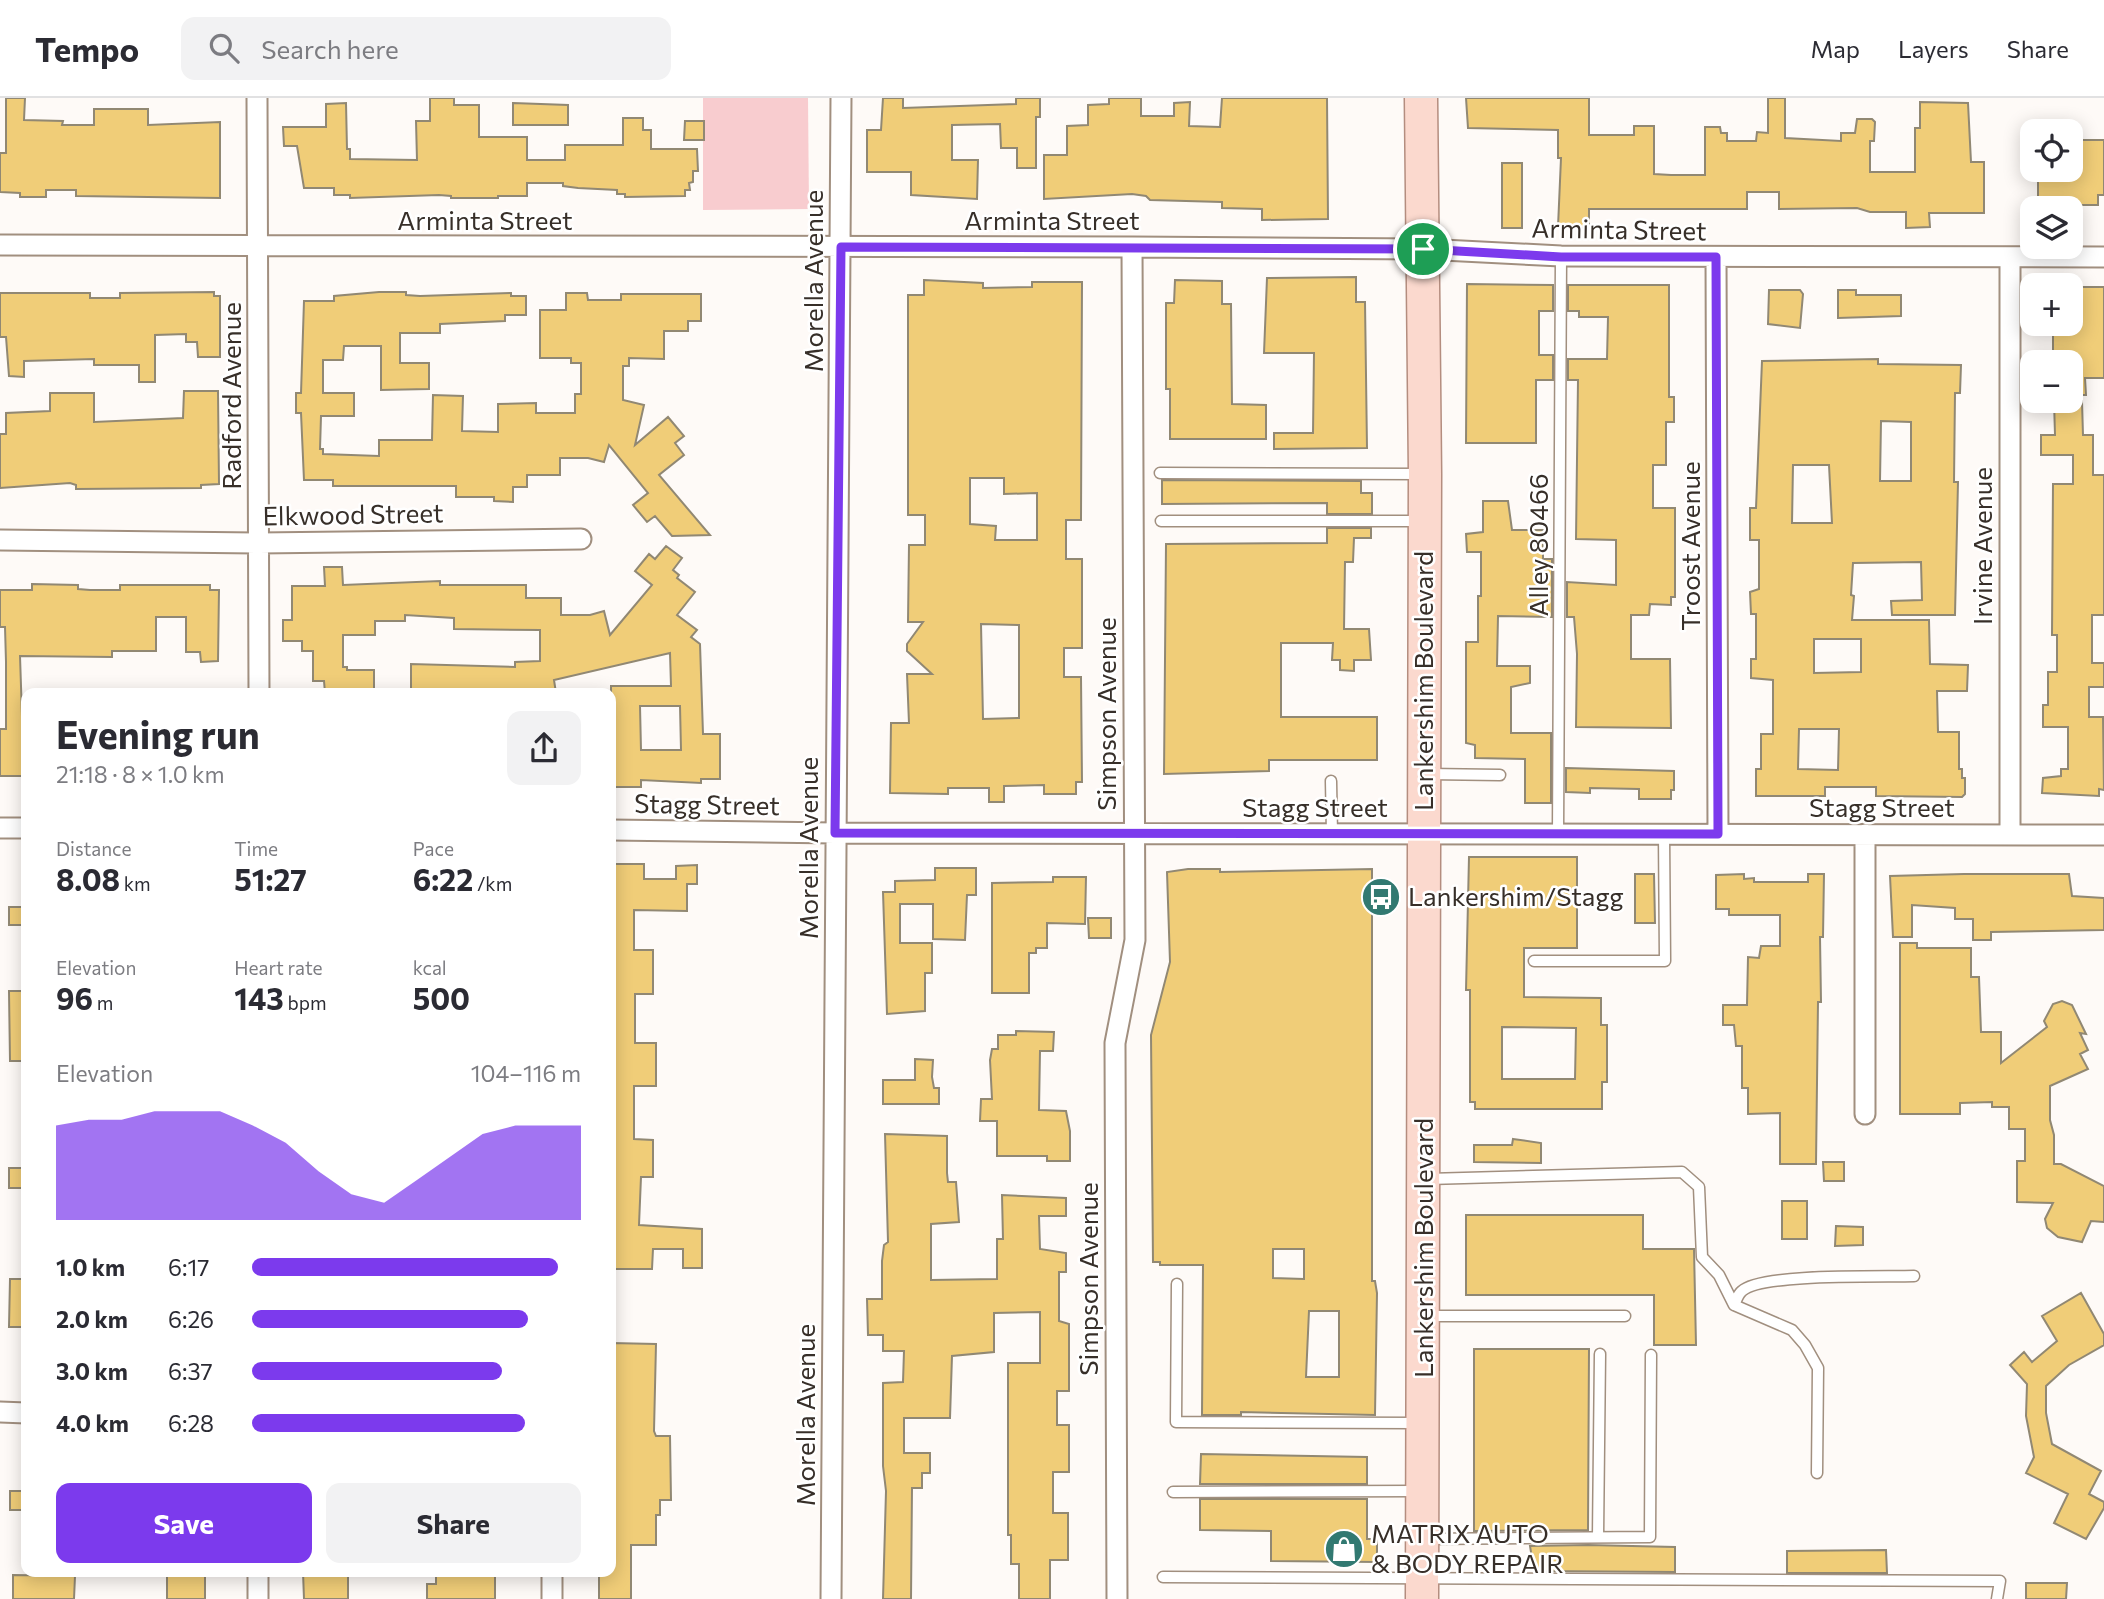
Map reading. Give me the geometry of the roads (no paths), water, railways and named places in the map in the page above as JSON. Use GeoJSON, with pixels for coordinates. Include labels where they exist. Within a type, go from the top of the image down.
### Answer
{"type":"FeatureCollection","features":[{"type":"Feature","properties":{"kind":"main road","name":"Lankershim Boulevard"},"geometry":{"type":"LineString","coordinates":[[1421,98],[1425,474],[1422,1588]]}},
{"type":"Feature","properties":{"kind":"street","name":"Radford Avenue"},"geometry":{"type":"LineString","coordinates":[[257,98],[259,688]]}},
{"type":"Feature","properties":{"kind":"street","name":"Morella Avenue"},"geometry":{"type":"LineString","coordinates":[[831,1599],[841,98]]}},
{"type":"Feature","properties":{"kind":"street","name":"Arminta Street"},"geometry":{"type":"LineString","coordinates":[[0,245],[1132,247],[1423,249],[1561,257],[2104,257]]}},
{"type":"Feature","properties":{"kind":"street","name":"Simpson Avenue"},"geometry":{"type":"LineString","coordinates":[[1117,1599],[1115,1043],[1135,940],[1132,247]]}},
{"type":"Feature","properties":{"kind":"street","name":"Troost Avenue"},"geometry":{"type":"LineString","coordinates":[[1716,257],[1718,834]]}},
{"type":"Feature","properties":{"kind":"street","name":"Irvine Avenue"},"geometry":{"type":"LineString","coordinates":[[2010,257],[2010,835]]}},
{"type":"Feature","properties":{"kind":"street","name":"Elkwood Street"},"geometry":{"type":"LineString","coordinates":[[0,540],[259,543],[580,539]]}},
{"type":"Feature","properties":{"kind":"street"},"geometry":{"type":"LineString","coordinates":[[0,828],[21,828]]}},
{"type":"Feature","properties":{"kind":"street","name":"Stagg Street"},"geometry":{"type":"LineString","coordinates":[[616,830],[1133,834],[2104,835]]}},
{"type":"Feature","properties":{"kind":"street"},"geometry":{"type":"LineString","coordinates":[[1865,834],[1865,1114]]}},
{"type":"Feature","properties":{"kind":"street"},"geometry":{"type":"LineString","coordinates":[[0,1412],[21,1413]]}},
{"type":"Feature","properties":{"kind":"street"},"geometry":{"type":"LineString","coordinates":[[258,1577],[258,1599]]}},
{"type":"Feature","properties":{"kind":"street"},"geometry":{"type":"LineString","coordinates":[[552,1577],[552,1599]]}},
{"type":"Feature","properties":{"kind":"lane","name":"Alley 80466"},"geometry":{"type":"LineString","coordinates":[[1558,834],[1561,257]]}},
{"type":"Feature","properties":{"kind":"lane"},"geometry":{"type":"LineString","coordinates":[[1160,473],[1425,474]]}},
{"type":"Feature","properties":{"kind":"lane"},"geometry":{"type":"LineString","coordinates":[[1161,521],[1424,521]]}},
{"type":"Feature","properties":{"kind":"lane"},"geometry":{"type":"LineString","coordinates":[[1424,774],[1500,775]]}},
{"type":"Feature","properties":{"kind":"lane"},"geometry":{"type":"LineString","coordinates":[[1331,781],[1332,834]]}},
{"type":"Feature","properties":{"kind":"lane"},"geometry":{"type":"LineString","coordinates":[[1534,961],[1665,961],[1664,834]]}},
{"type":"Feature","properties":{"kind":"lane"},"geometry":{"type":"LineString","coordinates":[[1424,1179],[1682,1172],[1699,1187],[1702,1257],[1719,1275],[1734,1305],[1791,1330],[1805,1345],[1818,1368],[1818,1473]]}},
{"type":"Feature","properties":{"kind":"lane"},"geometry":{"type":"LineString","coordinates":[[1734,1305],[1741,1291],[1755,1283],[1818,1278],[1914,1276]]}},
{"type":"Feature","properties":{"kind":"lane"},"geometry":{"type":"LineString","coordinates":[[1177,1283],[1176,1422],[1424,1423]]}},
{"type":"Feature","properties":{"kind":"lane"},"geometry":{"type":"LineString","coordinates":[[1424,1316],[1625,1316]]}},
{"type":"Feature","properties":{"kind":"lane"},"geometry":{"type":"LineString","coordinates":[[1598,1537],[1600,1354]]}},
{"type":"Feature","properties":{"kind":"lane"},"geometry":{"type":"LineString","coordinates":[[1424,1539],[1650,1536],[1651,1355]]}},
{"type":"Feature","properties":{"kind":"lane"},"geometry":{"type":"LineString","coordinates":[[1173,1492],[1424,1490]]}},
{"type":"Feature","properties":{"kind":"lane"},"geometry":{"type":"LineString","coordinates":[[1163,1577],[1422,1588],[2000,1581],[1997,1599]]}},
{"type":"Feature","properties":{"kind":"place","name":"Lankershim/Stagg"},"geometry":{"type":"Point","coordinates":[1381,897]}},
{"type":"Feature","properties":{"kind":"place","name":"MATRIX AUTO & BODY REPAIR"},"geometry":{"type":"Point","coordinates":[1344,1549]}}]}
